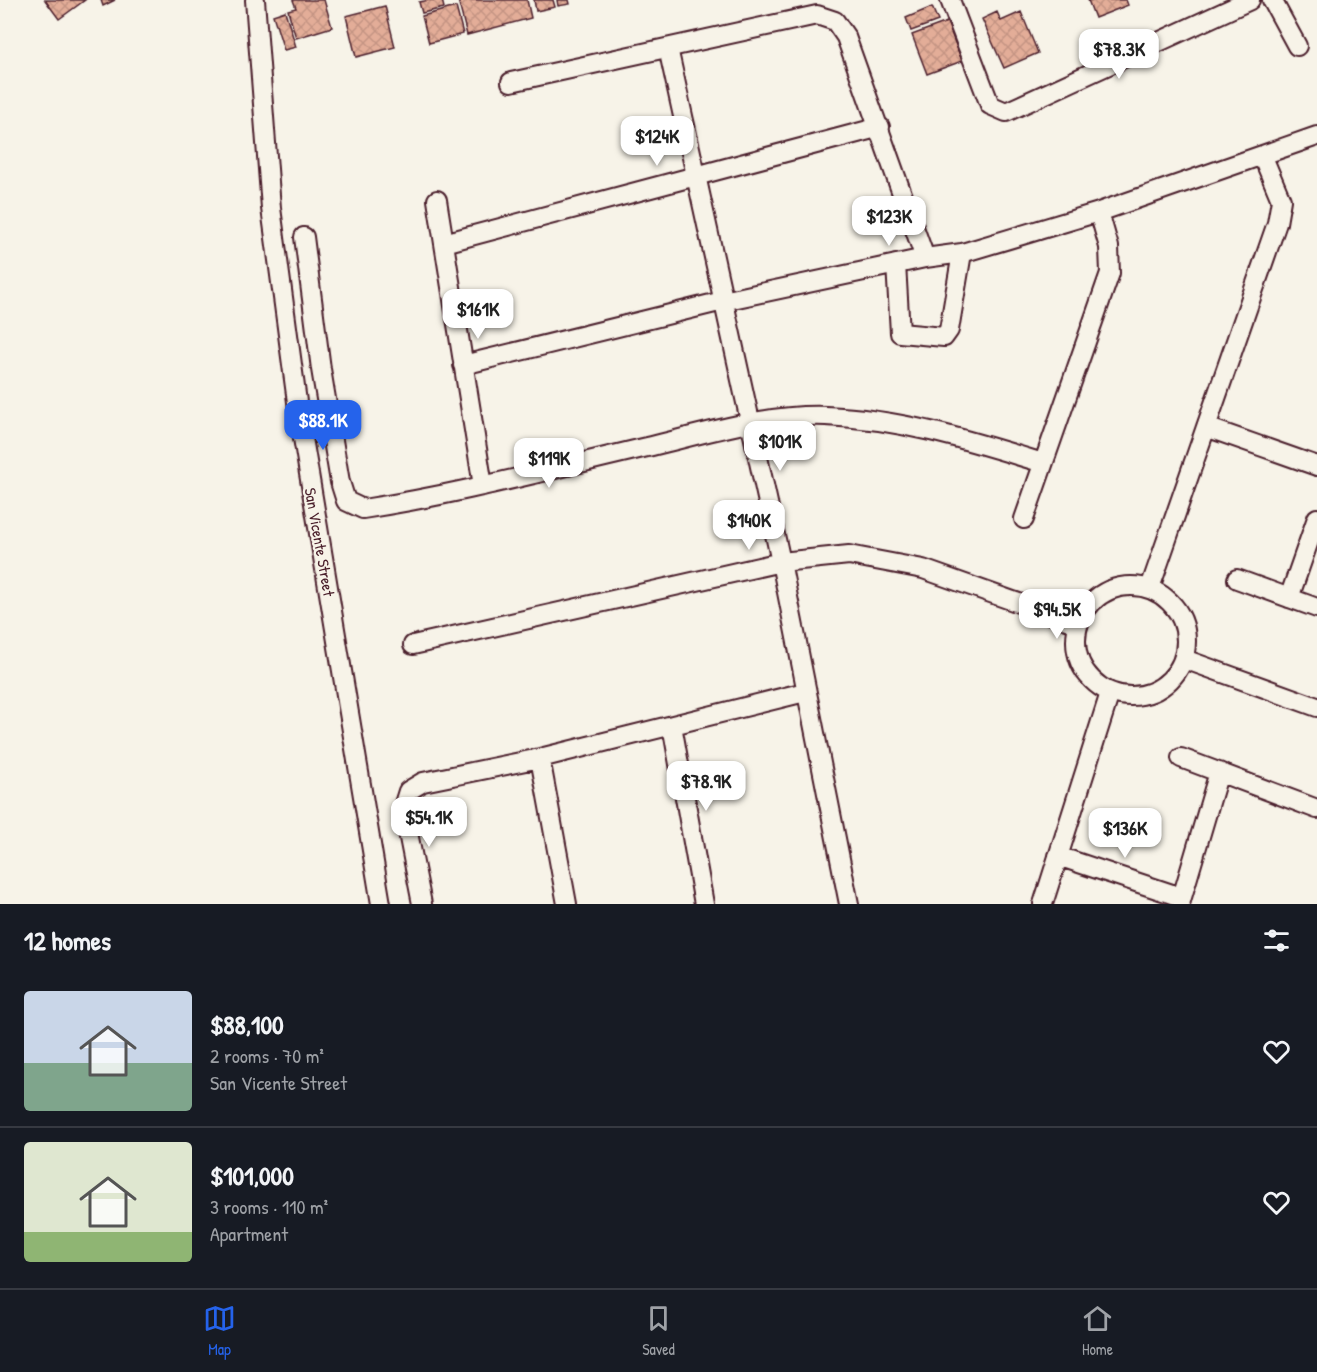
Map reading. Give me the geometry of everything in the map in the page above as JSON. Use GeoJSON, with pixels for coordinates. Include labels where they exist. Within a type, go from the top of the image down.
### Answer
{"type":"FeatureCollection","features":[{"type":"Feature","properties":{"kind":"street","name":"San Vicente Street"},"geometry":{"type":"LineString","coordinates":[[255,0],[271,208],[297,402],[381,904]]}},
{"type":"Feature","properties":{"kind":"street"},"geometry":{"type":"LineString","coordinates":[[950,0],[990,105],[1006,112],[1250,0]]}},
{"type":"Feature","properties":{"kind":"street"},"geometry":{"type":"LineString","coordinates":[[1272,0],[1297,46]]}},
{"type":"Feature","properties":{"kind":"street"},"geometry":{"type":"LineString","coordinates":[[511,82],[817,15],[835,21],[846,37],[880,126],[925,258]]}},
{"type":"Feature","properties":{"kind":"street"},"geometry":{"type":"LineString","coordinates":[[668,48],[781,562],[805,692],[849,904]]}},
{"type":"Feature","properties":{"kind":"street"},"geometry":{"type":"LineString","coordinates":[[444,243],[880,126]]}},
{"type":"Feature","properties":{"kind":"street"},"geometry":{"type":"LineString","coordinates":[[464,365],[723,301],[925,258],[962,253],[1099,212],[1263,157],[1317,136]]}},
{"type":"Feature","properties":{"kind":"street"},"geometry":{"type":"LineString","coordinates":[[1150,588],[1277,223],[1281,200],[1263,157]]}},
{"type":"Feature","properties":{"kind":"street"},"geometry":{"type":"LineString","coordinates":[[437,200],[483,486]]}},
{"type":"Feature","properties":{"kind":"street"},"geometry":{"type":"LineString","coordinates":[[1024,519],[1110,273],[1109,247],[1099,212]]}},
{"type":"Feature","properties":{"kind":"street"},"geometry":{"type":"LineString","coordinates":[[304,237],[321,369],[340,482],[346,501],[363,509],[483,486],[751,422],[824,416],[880,419],[944,433],[1043,464]]}},
{"type":"Feature","properties":{"kind":"street"},"geometry":{"type":"LineString","coordinates":[[896,264],[900,333],[944,338],[949,330],[962,253]]}},
{"type":"Feature","properties":{"kind":"street"},"geometry":{"type":"LineString","coordinates":[[1206,428],[1317,466]]}},
{"type":"Feature","properties":{"kind":"street"},"geometry":{"type":"LineString","coordinates":[[1289,598],[1317,518]]}},
{"type":"Feature","properties":{"kind":"street"},"geometry":{"type":"LineString","coordinates":[[414,645],[781,562],[849,555],[923,569],[1078,624]]}},
{"type":"Feature","properties":{"kind":"street"},"geometry":{"type":"LineString","coordinates":[[1237,579],[1317,608]]}},
{"type":"Feature","properties":{"kind":"street"},"geometry":{"type":"LineString","coordinates":[[1132,585],[1150,588],[1171,603],[1184,625],[1187,642],[1184,659],[1175,675],[1162,687],[1146,695],[1128,697],[1110,693],[1096,684],[1085,672],[1077,657],[1075,640],[1078,624],[1086,608],[1099,595],[1115,587],[1132,585]]}},
{"type":"Feature","properties":{"kind":"street"},"geometry":{"type":"LineString","coordinates":[[1184,659],[1317,707]]}},
{"type":"Feature","properties":{"kind":"street"},"geometry":{"type":"LineString","coordinates":[[422,904],[403,807],[408,791],[423,782],[540,758],[805,692]]}},
{"type":"Feature","properties":{"kind":"street"},"geometry":{"type":"LineString","coordinates":[[1042,904],[1110,693]]}},
{"type":"Feature","properties":{"kind":"street"},"geometry":{"type":"LineString","coordinates":[[672,726],[704,904]]}},
{"type":"Feature","properties":{"kind":"street"},"geometry":{"type":"LineString","coordinates":[[540,758],[567,904]]}},
{"type":"Feature","properties":{"kind":"street"},"geometry":{"type":"LineString","coordinates":[[1181,758],[1317,809]]}},
{"type":"Feature","properties":{"kind":"street"},"geometry":{"type":"LineString","coordinates":[[1058,856],[1180,900],[1219,772]]}},
{"type":"Feature","properties":{"kind":"building"},"geometry":{"type":"Polygon","coordinates":[[[45,0],[85,0],[59,19],[45,0]]]}},
{"type":"Feature","properties":{"kind":"building"},"geometry":{"type":"Polygon","coordinates":[[[101,0],[115,0],[103,6],[101,0]]]}},
{"type":"Feature","properties":{"kind":"building"},"geometry":{"type":"Polygon","coordinates":[[[293,0],[324,0],[332,27],[296,38],[288,10],[296,8],[293,0]]]}},
{"type":"Feature","properties":{"kind":"building"},"geometry":{"type":"Polygon","coordinates":[[[442,0],[444,8],[422,13],[419,2],[442,0]]]}},
{"type":"Feature","properties":{"kind":"building"},"geometry":{"type":"Polygon","coordinates":[[[458,0],[527,0],[531,18],[467,35],[458,0]]]}},
{"type":"Feature","properties":{"kind":"building"},"geometry":{"type":"Polygon","coordinates":[[[534,0],[553,0],[555,7],[536,11],[534,0]]]}},
{"type":"Feature","properties":{"kind":"building"},"geometry":{"type":"Polygon","coordinates":[[[557,0],[569,0],[570,4],[558,6],[557,0]]]}},
{"type":"Feature","properties":{"kind":"building"},"geometry":{"type":"Polygon","coordinates":[[[1088,0],[1126,0],[1128,5],[1095,18],[1088,0]]]}},
{"type":"Feature","properties":{"kind":"building"},"geometry":{"type":"Polygon","coordinates":[[[385,6],[395,47],[356,57],[346,16],[385,6]]]}},
{"type":"Feature","properties":{"kind":"building"},"geometry":{"type":"Polygon","coordinates":[[[456,7],[463,34],[429,43],[422,16],[456,7]]]}},
{"type":"Feature","properties":{"kind":"building"},"geometry":{"type":"Polygon","coordinates":[[[932,7],[938,21],[911,31],[906,18],[932,7]]]}},
{"type":"Feature","properties":{"kind":"building"},"geometry":{"type":"Polygon","coordinates":[[[285,11],[296,47],[284,50],[273,15],[285,11]]]}},
{"type":"Feature","properties":{"kind":"building"},"geometry":{"type":"Polygon","coordinates":[[[997,12],[1001,21],[1021,12],[1038,53],[1004,68],[982,19],[997,12]]]}},
{"type":"Feature","properties":{"kind":"building"},"geometry":{"type":"Polygon","coordinates":[[[947,22],[962,61],[927,74],[912,35],[947,22]]]}}]}
